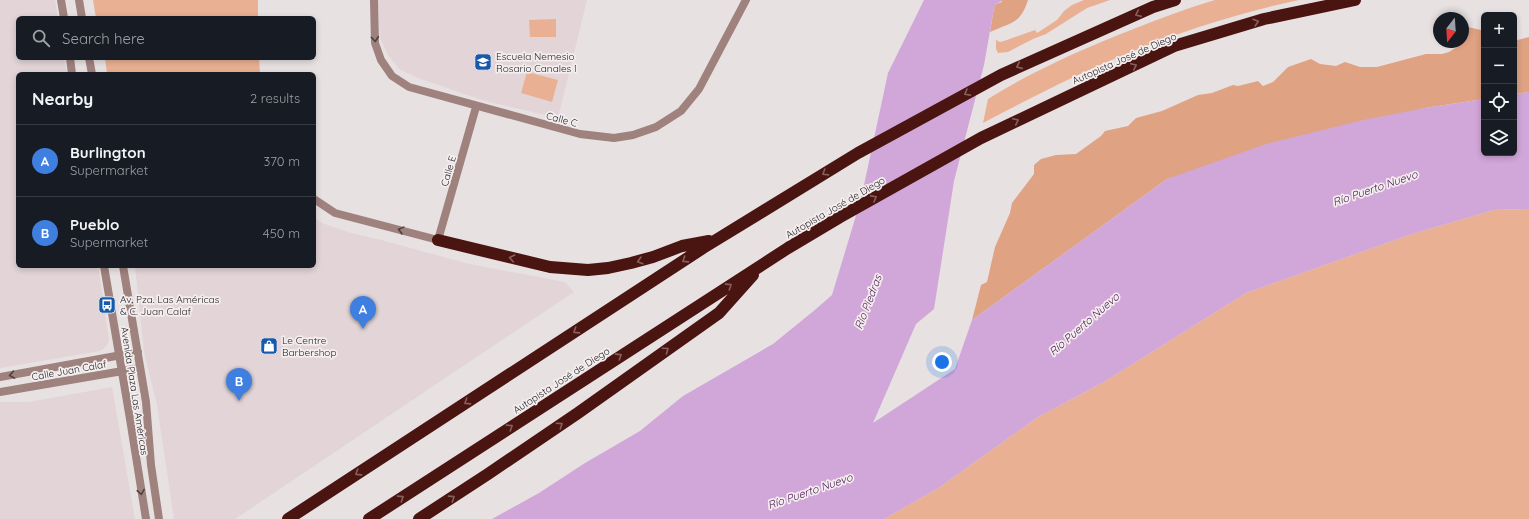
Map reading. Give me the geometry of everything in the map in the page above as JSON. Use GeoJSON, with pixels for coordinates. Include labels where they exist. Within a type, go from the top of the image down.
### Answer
{"type":"FeatureCollection","features":[{"type":"Feature","properties":{"kind":"highway"},"geometry":{"type":"LineString","coordinates":[[288,519],[718,239],[858,153],[1001,75],[1153,7],[1175,0]]}},
{"type":"Feature","properties":{"kind":"highway","name":"Autopista José de Diego"},"geometry":{"type":"LineString","coordinates":[[368,519],[764,264],[840,217],[981,138],[1174,46],[1264,19],[1355,0]]}},
{"type":"Feature","properties":{"kind":"highway"},"geometry":{"type":"LineString","coordinates":[[438,240],[550,266],[588,270],[608,268],[631,263],[682,246],[718,239]]}},
{"type":"Feature","properties":{"kind":"highway"},"geometry":{"type":"LineString","coordinates":[[419,519],[578,413],[720,312],[764,264]]}},
{"type":"Feature","properties":{"kind":"street"},"geometry":{"type":"LineString","coordinates":[[61,0],[64,16]]}},
{"type":"Feature","properties":{"kind":"street"},"geometry":{"type":"LineString","coordinates":[[79,0],[82,16]]}},
{"type":"Feature","properties":{"kind":"street","name":"Calle C"},"geometry":{"type":"LineString","coordinates":[[374,0],[375,43],[381,60],[392,76],[409,88],[580,134],[614,138],[633,135],[656,128],[681,111],[699,89],[746,0]]}},
{"type":"Feature","properties":{"kind":"street"},"geometry":{"type":"LineString","coordinates":[[70,60],[72,72]]}},
{"type":"Feature","properties":{"kind":"street"},"geometry":{"type":"LineString","coordinates":[[89,60],[92,72]]}},
{"type":"Feature","properties":{"kind":"street","name":"Calle E"},"geometry":{"type":"LineString","coordinates":[[438,240],[476,107]]}},
{"type":"Feature","properties":{"kind":"street"},"geometry":{"type":"LineString","coordinates":[[316,200],[335,213],[438,240]]}},
{"type":"Feature","properties":{"kind":"street","name":"Avenida Plaza Las Américas"},"geometry":{"type":"LineString","coordinates":[[104,268],[146,519]]}},
{"type":"Feature","properties":{"kind":"street","name":"Avenida Plaza Las Américas"},"geometry":{"type":"LineString","coordinates":[[123,268],[146,402],[151,465],[159,519]]}},
{"type":"Feature","properties":{"kind":"street","name":"Calle Juan Calaf"},"geometry":{"type":"LineString","coordinates":[[0,377],[138,352]]}},
{"type":"Feature","properties":{"kind":"street","name":"Calle Juan Calaf"},"geometry":{"type":"LineString","coordinates":[[0,392],[140,368]]}},
{"type":"Feature","properties":{"kind":"shaded area"},"geometry":{"type":"Polygon","coordinates":[[[0,0],[55,0],[58,16],[16,16],[16,60],[64,60],[67,72],[16,72],[16,268],[98,268],[109,340],[106,347],[100,351],[0,368],[0,0]]]}},
{"type":"Feature","properties":{"kind":"shaded area"},"geometry":{"type":"Polygon","coordinates":[[[93,0],[258,0],[258,16],[96,16],[93,0]]]}},
{"type":"Feature","properties":{"kind":"shaded area","name":"Escuela Nemesio Rosario Canales I"},"geometry":{"type":"Polygon","coordinates":[[[378,0],[587,0],[558,118],[482,100],[418,78],[399,69],[388,55],[380,38],[378,0]]]}},
{"type":"Feature","properties":{"kind":"shaded area"},"geometry":{"type":"Polygon","coordinates":[[[1002,0],[1028,0],[1022,14],[1014,22],[990,32],[994,8],[996,4],[1002,2],[1002,0]]]}},
{"type":"Feature","properties":{"kind":"shaded area"},"geometry":{"type":"Polygon","coordinates":[[[1084,0],[1110,0],[1087,8],[1046,34],[1008,52],[998,53],[996,49],[996,40],[1000,42],[1004,41],[1035,30],[1037,33],[1057,20],[1064,11],[1072,5],[1084,0]]]}},
{"type":"Feature","properties":{"kind":"shaded area"},"geometry":{"type":"Polygon","coordinates":[[[1215,0],[1299,0],[1235,16],[1151,44],[1074,77],[983,123],[988,99],[1022,79],[1058,61],[1113,37],[1215,0]]]}},
{"type":"Feature","properties":{"kind":"shaded area"},"geometry":{"type":"Polygon","coordinates":[[[556,19],[556,37],[530,37],[529,20],[556,19]]]}},
{"type":"Feature","properties":{"kind":"shaded area"},"geometry":{"type":"Polygon","coordinates":[[[1469,27],[1481,30],[1481,99],[1425,108],[1167,179],[972,320],[981,285],[987,282],[995,247],[1010,213],[1012,203],[1034,174],[1034,165],[1041,159],[1056,155],[1076,154],[1101,136],[1105,131],[1128,126],[1136,118],[1162,111],[1198,95],[1212,93],[1233,85],[1238,86],[1258,81],[1263,86],[1273,82],[1288,67],[1311,59],[1320,64],[1336,66],[1345,62],[1360,67],[1377,67],[1426,54],[1442,54],[1455,48],[1469,48],[1469,27]]]}},
{"type":"Feature","properties":{"kind":"shaded area"},"geometry":{"type":"Polygon","coordinates":[[[1529,37],[1529,92],[1517,94],[1517,48],[1517,40],[1529,37]]]}},
{"type":"Feature","properties":{"kind":"shaded area"},"geometry":{"type":"Polygon","coordinates":[[[105,60],[259,60],[260,72],[107,72],[105,60]]]}},
{"type":"Feature","properties":{"kind":"shaded area"},"geometry":{"type":"Polygon","coordinates":[[[527,72],[558,80],[552,102],[521,93],[527,72]]]}},
{"type":"Feature","properties":{"kind":"shaded area"},"geometry":{"type":"Polygon","coordinates":[[[1529,209],[1529,519],[884,519],[937,489],[1038,417],[1104,382],[1246,293],[1412,234],[1494,210],[1529,209]]]}},
{"type":"Feature","properties":{"kind":"shaded area"},"geometry":{"type":"Polygon","coordinates":[[[316,218],[322,223],[351,233],[469,264],[565,282],[574,292],[235,519],[174,519],[157,405],[144,352],[135,268],[316,268],[316,218]]]}},
{"type":"Feature","properties":{"kind":"shaded area"},"geometry":{"type":"Polygon","coordinates":[[[112,387],[135,519],[0,519],[0,402],[29,402],[112,387]]]}},
{"type":"Feature","properties":{"kind":"water"},"geometry":{"type":"Polygon","coordinates":[[[924,0],[1002,0],[996,4],[994,8],[984,65],[954,181],[934,309],[916,324],[873,423],[955,369],[972,320],[1167,179],[1266,144],[1363,120],[1481,99],[1481,156],[1517,156],[1517,94],[1529,92],[1529,209],[1494,210],[1412,234],[1246,293],[1104,382],[1038,417],[937,489],[884,519],[492,519],[539,493],[585,463],[640,431],[683,396],[773,344],[832,295],[861,199],[888,73],[924,0]]]}},
{"type":"Feature","properties":{"kind":"place","name":"Escuela Nemesio Rosario Canales I"},"geometry":{"type":"Point","coordinates":[483,62]}},
{"type":"Feature","properties":{"kind":"place","name":"Av. Pza. Las Américas & C. Juan Calaf"},"geometry":{"type":"Point","coordinates":[107,305]}},
{"type":"Feature","properties":{"kind":"place","name":"Burlington"},"geometry":{"type":"Point","coordinates":[363,329]}},
{"type":"Feature","properties":{"kind":"place","name":"Le Centre Barbershop"},"geometry":{"type":"Point","coordinates":[269,346]}},
{"type":"Feature","properties":{"kind":"place","name":"Pueblo"},"geometry":{"type":"Point","coordinates":[239,401]}},
{"type":"Feature","properties":{"kind":"water label","name":"Río Puerto Nuevo"},"geometry":{"type":"Point","coordinates":[1375,188]}},
{"type":"Feature","properties":{"kind":"water label","name":"Río Piedras"},"geometry":{"type":"Point","coordinates":[868,302]}},
{"type":"Feature","properties":{"kind":"water label","name":"Río Puerto Nuevo"},"geometry":{"type":"Point","coordinates":[1084,324]}},
{"type":"Feature","properties":{"kind":"water label","name":"Río Puerto Nuevo"},"geometry":{"type":"Point","coordinates":[810,491]}}]}
